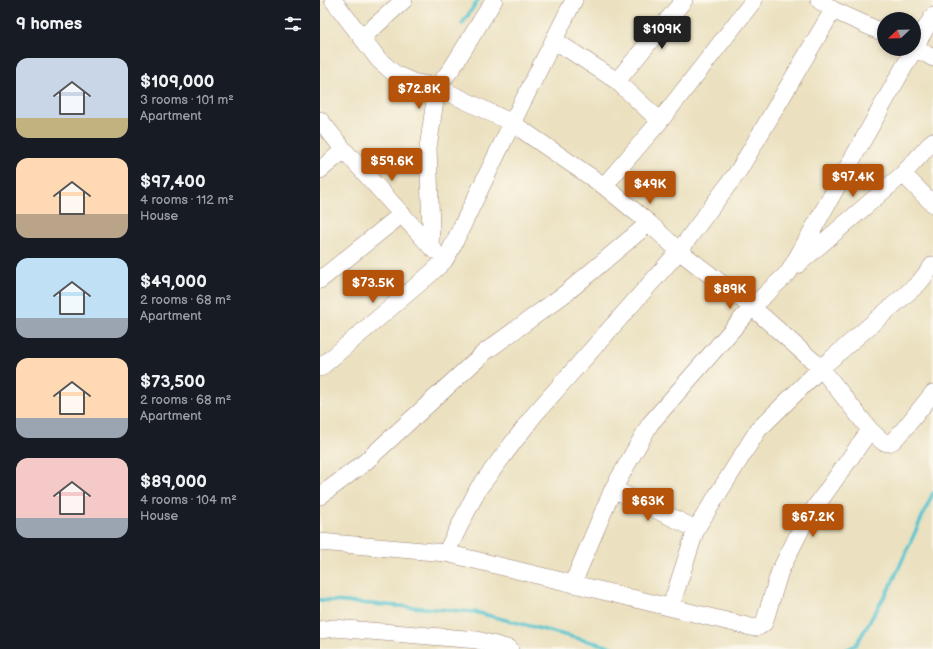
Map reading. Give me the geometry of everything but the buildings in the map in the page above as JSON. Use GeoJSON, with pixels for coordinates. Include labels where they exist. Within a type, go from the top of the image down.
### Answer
{"type":"FeatureCollection","features":[{"type":"Feature","properties":{"kind":"street"},"geometry":{"type":"LineString","coordinates":[[333,0],[363,37],[379,60],[395,74],[413,82],[437,87],[512,123],[604,186],[649,223],[679,251],[752,307],[821,368],[870,430],[883,442],[888,443],[893,441],[933,393]]}},
{"type":"Feature","properties":{"kind":"street"},"geometry":{"type":"LineString","coordinates":[[363,37],[404,0]]}},
{"type":"Feature","properties":{"kind":"street"},"geometry":{"type":"LineString","coordinates":[[430,246],[431,228],[428,148],[437,87],[452,68],[494,0]]}},
{"type":"Feature","properties":{"kind":"street"},"geometry":{"type":"LineString","coordinates":[[320,368],[444,261],[574,0]]}},
{"type":"Feature","properties":{"kind":"street"},"geometry":{"type":"LineString","coordinates":[[617,81],[684,0]]}},
{"type":"Feature","properties":{"kind":"street"},"geometry":{"type":"LineString","coordinates":[[604,186],[660,121],[754,0]]}},
{"type":"Feature","properties":{"kind":"street"},"geometry":{"type":"LineString","coordinates":[[819,0],[833,10],[877,30]]}},
{"type":"Feature","properties":{"kind":"street"},"geometry":{"type":"LineString","coordinates":[[446,553],[478,489],[534,415],[679,251],[738,170],[833,10]]}},
{"type":"Feature","properties":{"kind":"street"},"geometry":{"type":"LineString","coordinates":[[921,36],[933,16]]}},
{"type":"Feature","properties":{"kind":"street"},"geometry":{"type":"LineString","coordinates":[[554,40],[617,81],[660,121]]}},
{"type":"Feature","properties":{"kind":"street"},"geometry":{"type":"LineString","coordinates":[[921,52],[933,58]]}},
{"type":"Feature","properties":{"kind":"street"},"geometry":{"type":"LineString","coordinates":[[789,272],[910,56]]}},
{"type":"Feature","properties":{"kind":"street"},"geometry":{"type":"LineString","coordinates":[[320,120],[344,150],[444,261]]}},
{"type":"Feature","properties":{"kind":"street"},"geometry":{"type":"LineString","coordinates":[[573,583],[613,489],[650,424],[752,307],[789,272],[903,174],[933,141]]}},
{"type":"Feature","properties":{"kind":"street"},"geometry":{"type":"LineString","coordinates":[[320,170],[344,150]]}},
{"type":"Feature","properties":{"kind":"street"},"geometry":{"type":"LineString","coordinates":[[903,174],[933,204]]}},
{"type":"Feature","properties":{"kind":"street"},"geometry":{"type":"LineString","coordinates":[[320,280],[402,214]]}},
{"type":"Feature","properties":{"kind":"street"},"geometry":{"type":"LineString","coordinates":[[320,496],[364,463],[485,352],[566,293],[649,223]]}},
{"type":"Feature","properties":{"kind":"street"},"geometry":{"type":"LineString","coordinates":[[671,606],[696,529],[758,430],[821,368],[919,283],[933,265]]}},
{"type":"Feature","properties":{"kind":"street"},"geometry":{"type":"LineString","coordinates":[[320,542],[446,553],[671,606],[755,628],[764,623],[780,571],[804,523],[870,430]]}},
{"type":"Feature","properties":{"kind":"street"},"geometry":{"type":"LineString","coordinates":[[613,489],[696,529]]}},
{"type":"Feature","properties":{"kind":"street"},"geometry":{"type":"LineString","coordinates":[[320,630],[334,628],[477,640],[510,649]]}},
{"type":"Feature","properties":{"kind":"waterway"},"geometry":{"type":"LineString","coordinates":[[462,24],[478,0]]}},
{"type":"Feature","properties":{"kind":"waterway"},"geometry":{"type":"LineString","coordinates":[[847,649],[856,645],[891,585],[933,493]]}},
{"type":"Feature","properties":{"kind":"waterway"},"geometry":{"type":"LineString","coordinates":[[320,600],[475,612],[619,649]]}}]}
